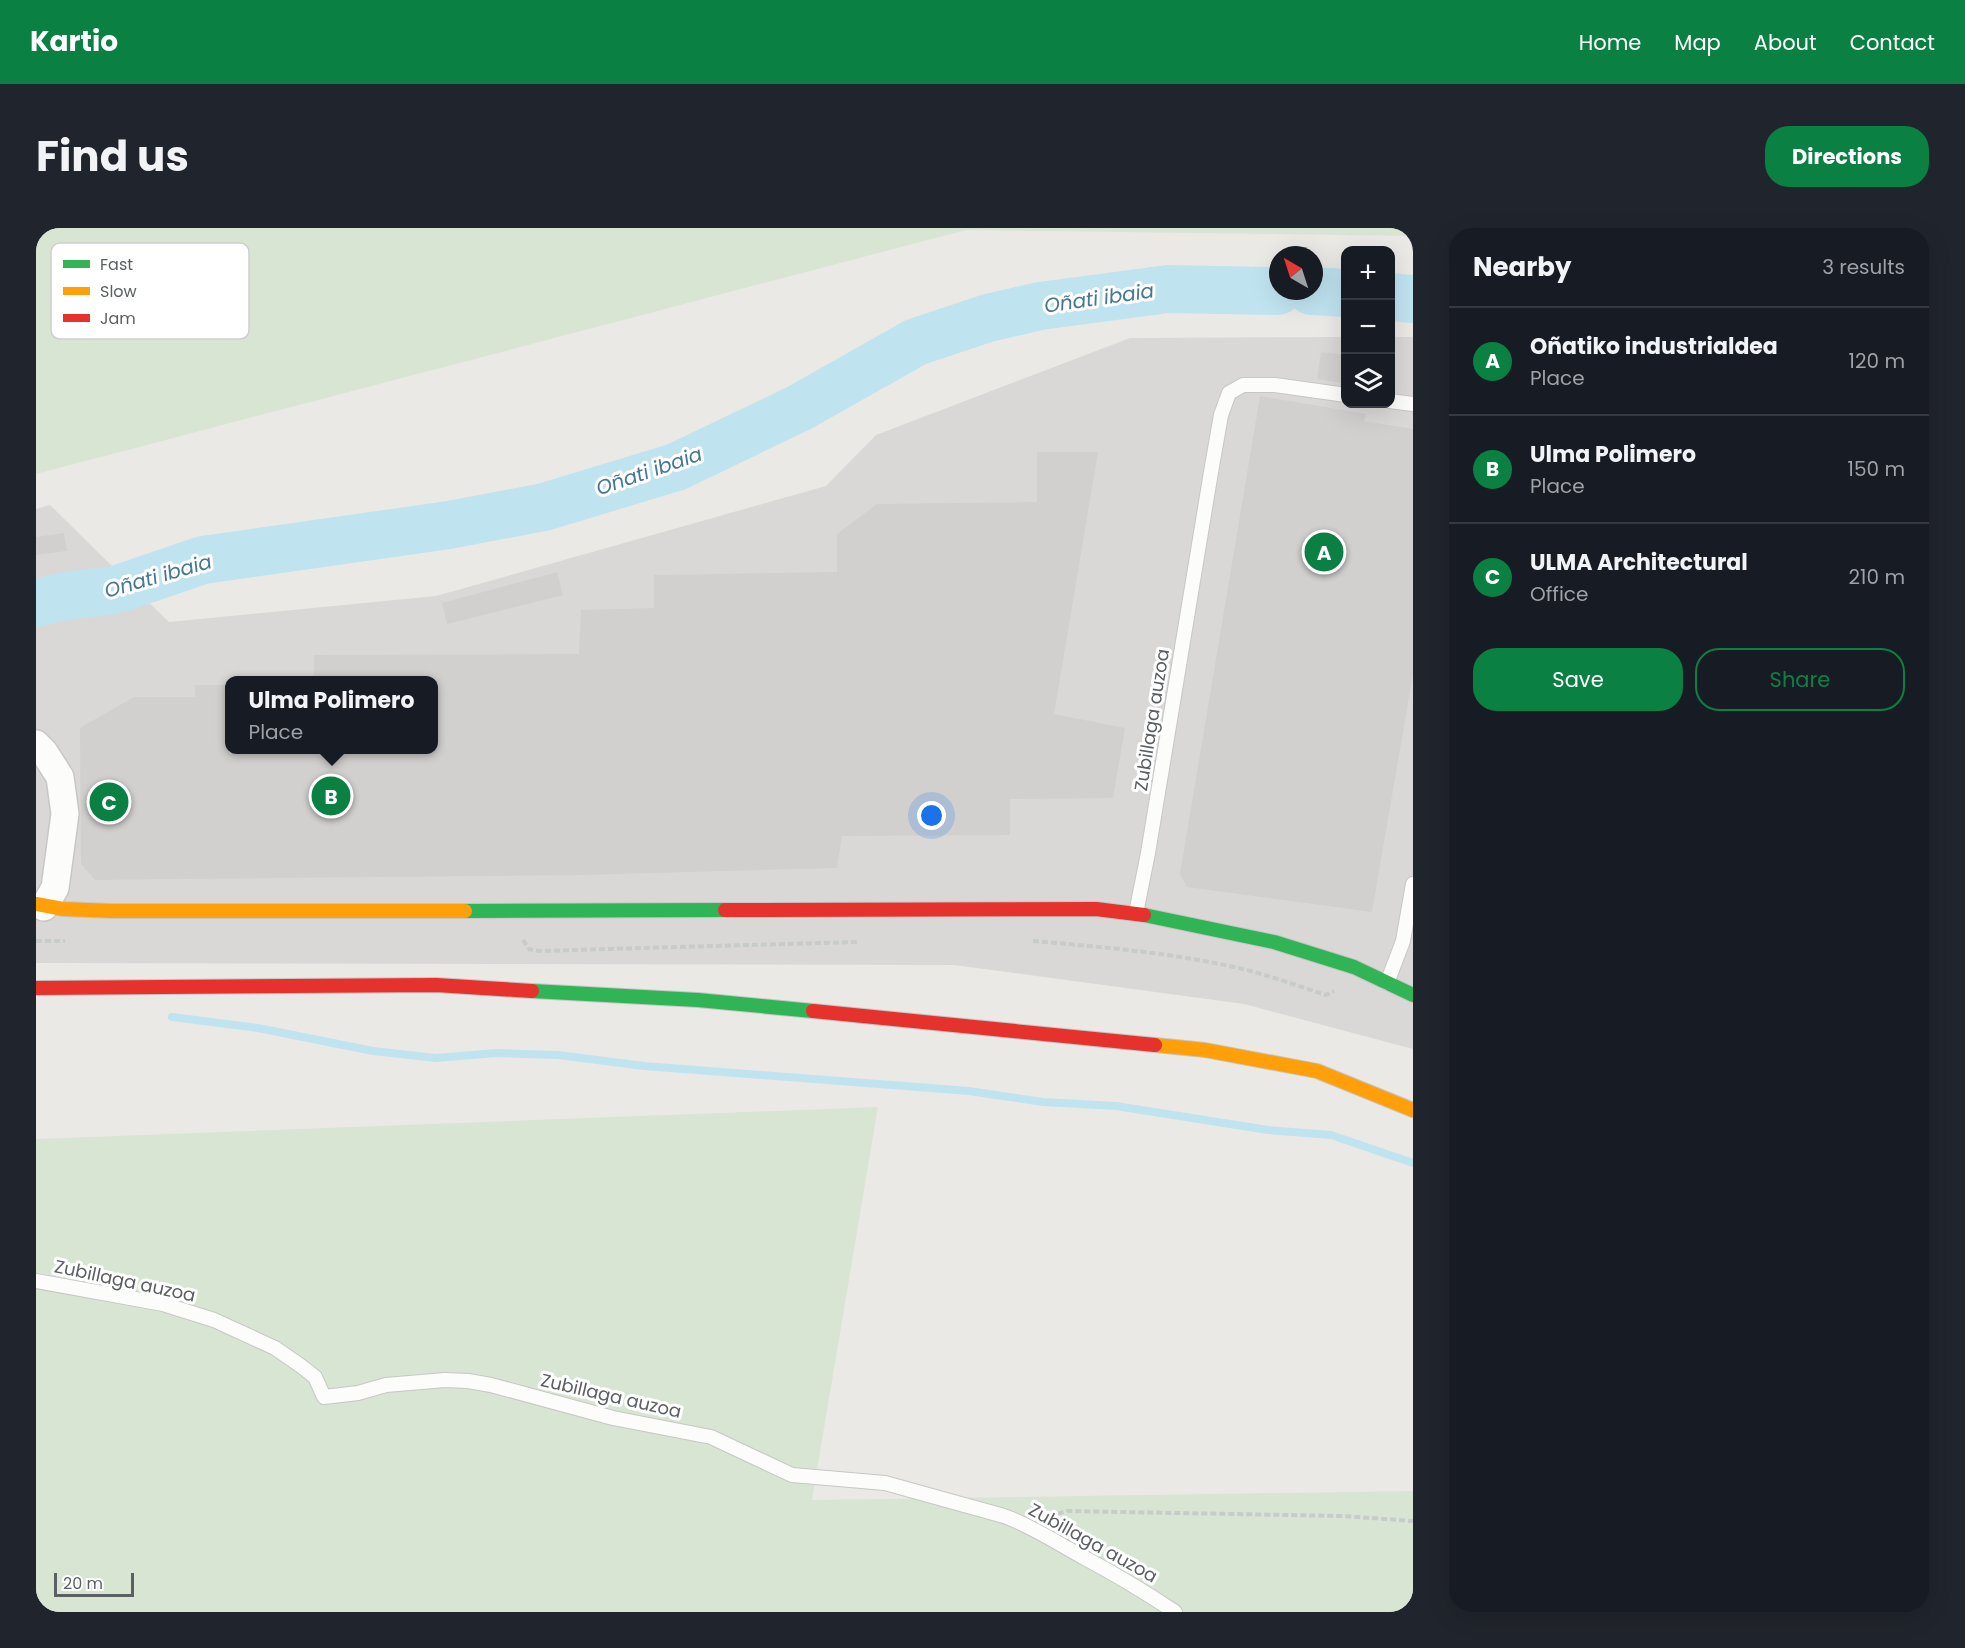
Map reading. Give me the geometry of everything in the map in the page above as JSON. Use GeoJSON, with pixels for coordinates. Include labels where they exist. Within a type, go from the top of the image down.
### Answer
{"type":"FeatureCollection","features":[{"type":"Feature","properties":{"kind":"street"},"geometry":{"type":"LineString","coordinates":[[36,744],[60,777],[65,814],[55,888],[40,906]]}},
{"type":"Feature","properties":{"kind":"street"},"geometry":{"type":"LineString","coordinates":[[40,906],[112,911],[1096,909],[1136,913],[1274,942],[1354,967],[1413,994]]}},
{"type":"Feature","properties":{"kind":"street"},"geometry":{"type":"LineString","coordinates":[[36,988],[436,985],[698,1000],[1205,1050],[1317,1071],[1413,1110]]}},
{"type":"Feature","properties":{"kind":"lane","name":"Zubillaga auzoa"},"geometry":{"type":"LineString","coordinates":[[1136,913],[1150,842],[1210,472],[1221,415],[1229,393],[1243,385],[1275,385],[1341,394]]}},
{"type":"Feature","properties":{"kind":"lane"},"geometry":{"type":"LineString","coordinates":[[1395,402],[1413,404]]}},
{"type":"Feature","properties":{"kind":"lane"},"geometry":{"type":"LineString","coordinates":[[1387,983],[1403,941],[1413,884]]}},
{"type":"Feature","properties":{"kind":"lane","name":"Zubillaga auzoa"},"geometry":{"type":"LineString","coordinates":[[36,1281],[163,1304],[214,1320],[275,1348],[315,1377],[324,1397],[358,1393],[386,1385],[445,1380],[491,1385],[613,1418],[711,1437],[792,1475],[885,1483],[1004,1516],[1022,1522],[1136,1586],[1175,1612]]}},
{"type":"Feature","properties":{"kind":"path"},"geometry":{"type":"LineString","coordinates":[[517,939],[524,940],[529,949],[538,951],[858,942]]}},
{"type":"Feature","properties":{"kind":"path"},"geometry":{"type":"LineString","coordinates":[[36,941],[69,941]]}},
{"type":"Feature","properties":{"kind":"path"},"geometry":{"type":"LineString","coordinates":[[1027,941],[1105,947],[1244,969],[1326,995],[1343,987]]}},
{"type":"Feature","properties":{"kind":"path"},"geometry":{"type":"LineString","coordinates":[[1022,1522],[1067,1511],[1343,1516],[1413,1521]]}},
{"type":"Feature","properties":{"kind":"shaded area"},"geometry":{"type":"Polygon","coordinates":[[[1341,337],[1341,408],[1395,408],[1395,337],[1413,337],[1413,1049],[1244,1004],[954,965],[36,963],[36,509],[50,505],[169,622],[436,596],[826,486],[876,435],[1130,338],[1341,337]]]}},
{"type":"Feature","properties":{"kind":"green space"},"geometry":{"type":"Polygon","coordinates":[[[36,228],[1413,228],[1413,236],[966,230],[36,474],[36,228]]]}},
{"type":"Feature","properties":{"kind":"green space"},"geometry":{"type":"Polygon","coordinates":[[[878,1107],[812,1500],[1413,1491],[1413,1612],[36,1612],[36,1139],[878,1107]]]}},
{"type":"Feature","properties":{"kind":"building"},"geometry":{"type":"Polygon","coordinates":[[[1321,352],[1341,354],[1341,383],[1317,379],[1321,352]]]}},
{"type":"Feature","properties":{"kind":"building"},"geometry":{"type":"Polygon","coordinates":[[[1260,396],[1366,414],[1364,421],[1413,429],[1413,674],[1372,912],[1187,887],[1180,874],[1260,396]]]}},
{"type":"Feature","properties":{"kind":"building"},"geometry":{"type":"Polygon","coordinates":[[[1037,452],[1098,452],[1054,714],[1125,728],[1113,798],[1010,799],[1010,835],[842,836],[837,868],[582,875],[95,880],[81,864],[80,728],[134,697],[195,697],[195,685],[225,685],[225,754],[438,754],[438,676],[314,676],[314,655],[579,654],[581,610],[654,608],[654,575],[837,572],[837,534],[877,504],[1037,502],[1037,452]]]}},
{"type":"Feature","properties":{"kind":"building"},"geometry":{"type":"Polygon","coordinates":[[[64,533],[67,551],[36,555],[36,537],[64,533]]]}},
{"type":"Feature","properties":{"kind":"building"},"geometry":{"type":"Polygon","coordinates":[[[557,572],[563,595],[447,624],[442,603],[557,572]]]}},
{"type":"Feature","properties":{"kind":"waterway","name":"Oñati ibaia"},"geometry":{"type":"LineString","coordinates":[[36,603],[66,596],[115,590],[203,560],[449,525],[544,507],[676,467],[799,408],[916,342],[988,318],[1040,306],[1168,289],[1269,291]]}},
{"type":"Feature","properties":{"kind":"waterway","name":"Oñati ibaia"},"geometry":{"type":"LineString","coordinates":[[1323,292],[1341,293]]}},
{"type":"Feature","properties":{"kind":"waterway","name":"Oñati ibaia"},"geometry":{"type":"LineString","coordinates":[[1395,297],[1413,299]]}},
{"type":"Feature","properties":{"kind":"waterway"},"geometry":{"type":"LineString","coordinates":[[172,1017],[258,1028],[373,1051],[436,1058],[496,1053],[558,1055],[644,1066],[969,1091],[1043,1102],[1116,1106],[1268,1130],[1331,1135],[1413,1163]]}},
{"type":"Feature","properties":{"kind":"traffic: fast"},"geometry":{"type":"LineString","coordinates":[[465,911],[725,910]]}},
{"type":"Feature","properties":{"kind":"traffic: fast"},"geometry":{"type":"LineString","coordinates":[[1144,915],[1274,942],[1354,967],[1413,995]]}},
{"type":"Feature","properties":{"kind":"traffic: fast"},"geometry":{"type":"LineString","coordinates":[[532,991],[698,1000],[813,1011]]}},
{"type":"Feature","properties":{"kind":"traffic: slow"},"geometry":{"type":"LineString","coordinates":[[36,904],[63,909],[112,911],[465,911]]}},
{"type":"Feature","properties":{"kind":"traffic: slow"},"geometry":{"type":"LineString","coordinates":[[1155,1045],[1205,1050],[1317,1071],[1413,1110]]}},
{"type":"Feature","properties":{"kind":"traffic: jam"},"geometry":{"type":"LineString","coordinates":[[725,910],[1096,909],[1144,915]]}},
{"type":"Feature","properties":{"kind":"traffic: jam"},"geometry":{"type":"LineString","coordinates":[[36,988],[436,985],[532,991]]}},
{"type":"Feature","properties":{"kind":"traffic: jam"},"geometry":{"type":"LineString","coordinates":[[813,1011],[1155,1045]]}},
{"type":"Feature","properties":{"kind":"place","name":"Oñatiko industrialdea"},"geometry":{"type":"Point","coordinates":[1324,552]}},
{"type":"Feature","properties":{"kind":"place","name":"Ulma Polimero"},"geometry":{"type":"Point","coordinates":[331,796]}},
{"type":"Feature","properties":{"kind":"place","name":"ULMA Architectural"},"geometry":{"type":"Point","coordinates":[109,802]}}]}
